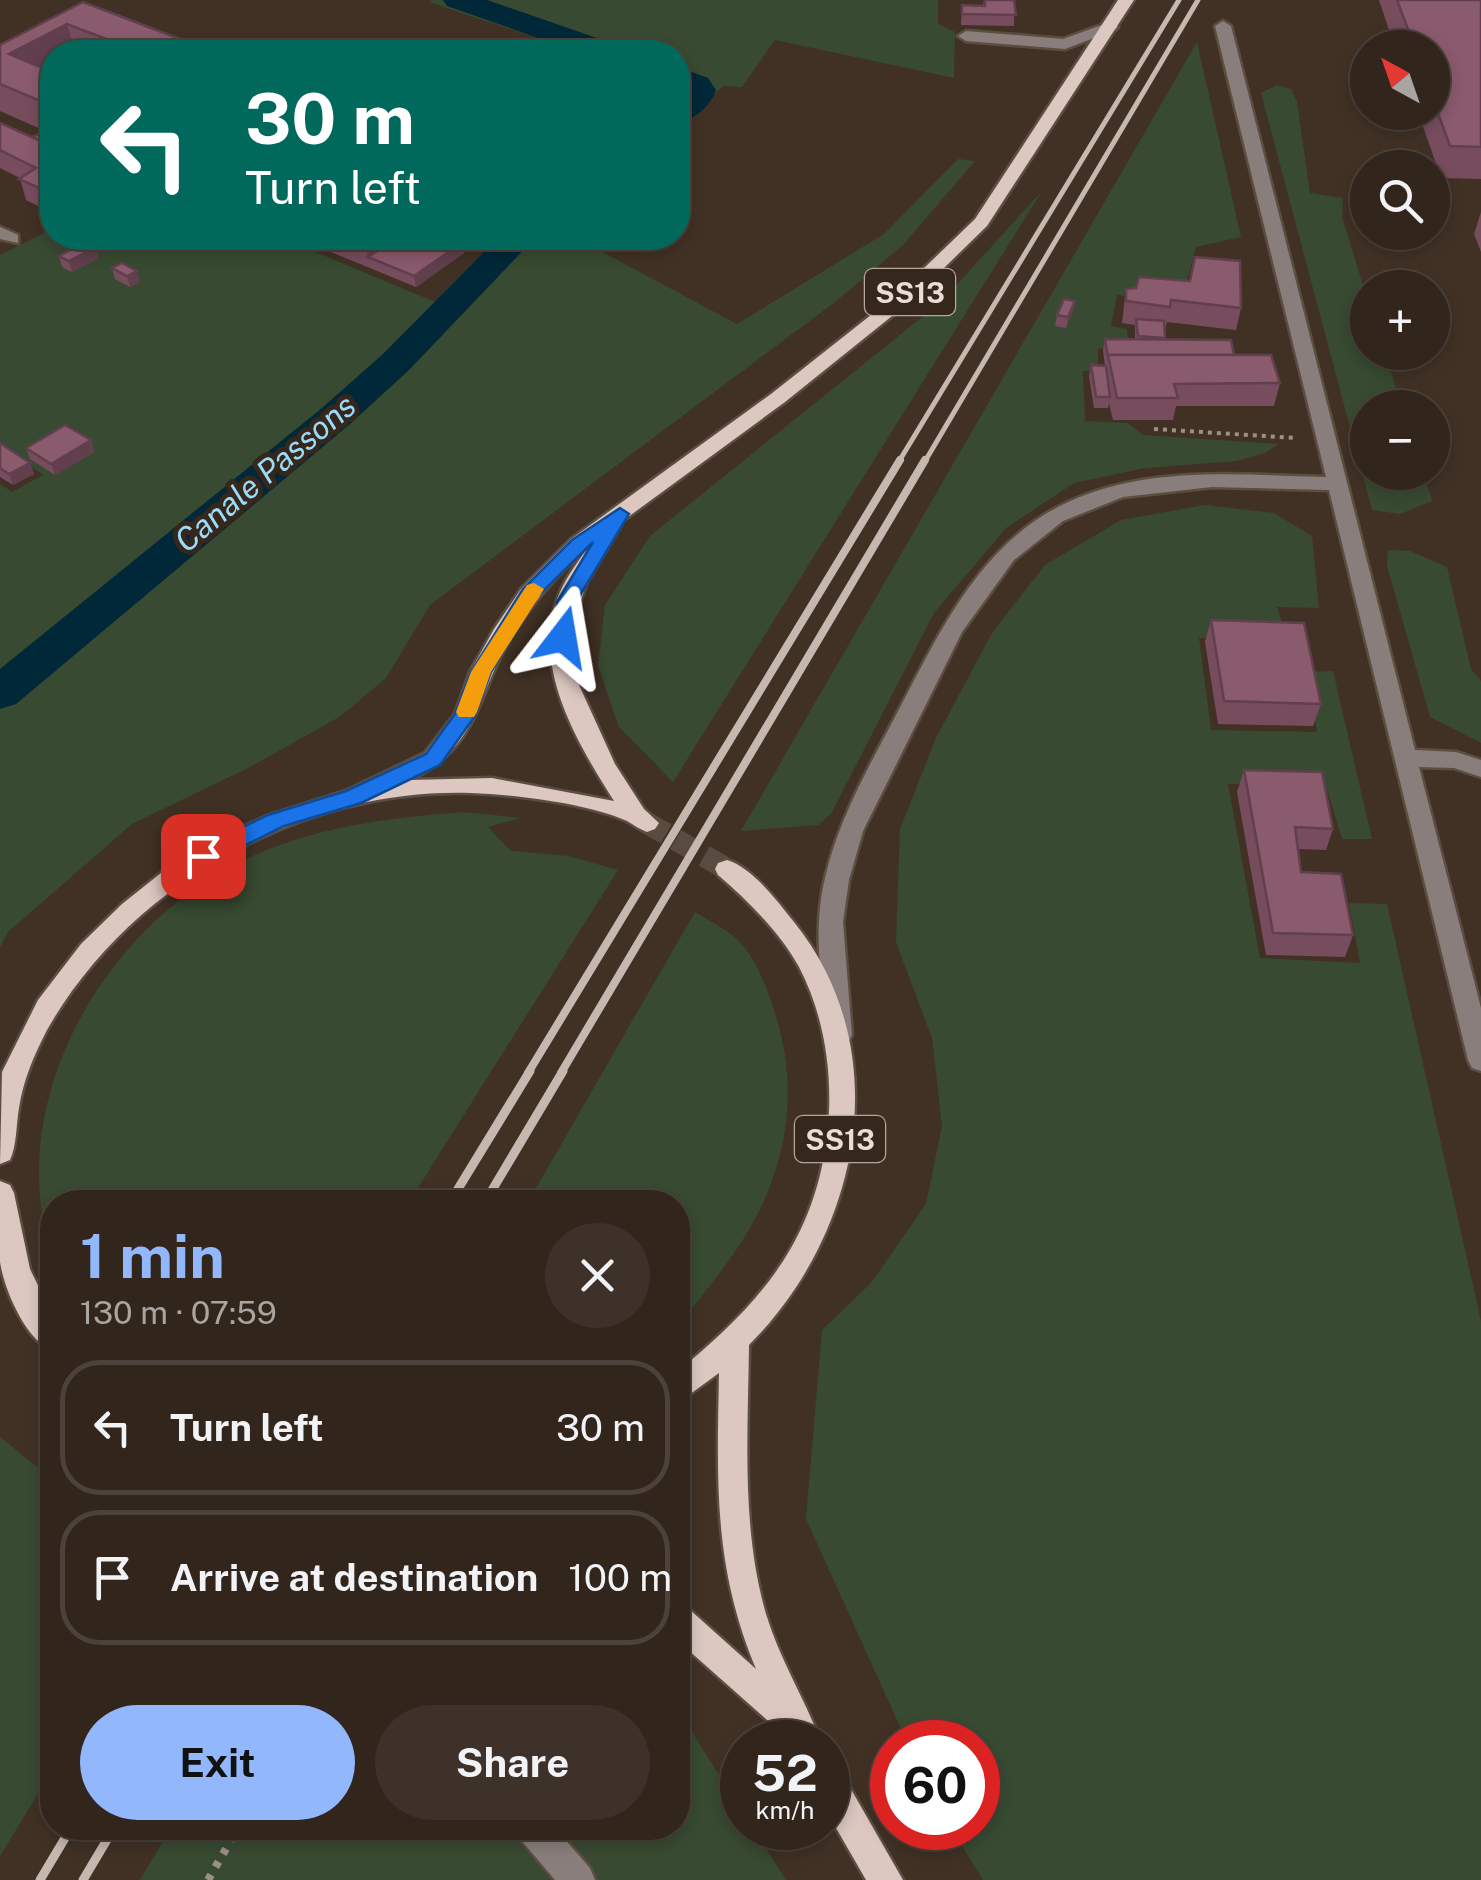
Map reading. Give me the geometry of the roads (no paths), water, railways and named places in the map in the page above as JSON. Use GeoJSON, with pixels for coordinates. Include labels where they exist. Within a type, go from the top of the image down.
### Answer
{"type":"FeatureCollection","features":[{"type":"Feature","properties":{"kind":"main road","name":"SS13"},"geometry":{"type":"LineString","coordinates":[[0,1152],[8,1096],[36,1024],[80,958],[136,902],[217,849],[276,821],[354,797],[433,759],[465,716],[481,672],[530,594],[578,544],[778,398],[901,300],[981,222],[1126,0]]}},
{"type":"Feature","properties":{"kind":"main road","name":"SS13"},"geometry":{"type":"LineString","coordinates":[[354,797],[442,785],[530,789],[642,819],[598,760],[566,684],[566,602],[620,514]]}},
{"type":"Feature","properties":{"kind":"main road","name":"SS13"},"geometry":{"type":"LineString","coordinates":[[690,1379],[734,1343],[783,1286],[818,1224],[838,1161],[845,1100],[839,1040],[809,962],[759,896],[727,869]]}},
{"type":"Feature","properties":{"kind":"main road"},"geometry":{"type":"LineString","coordinates":[[0,1193],[8,1248],[40,1321]]}},
{"type":"Feature","properties":{"kind":"main road"},"geometry":{"type":"LineString","coordinates":[[734,1343],[732,1476],[738,1557],[751,1618],[792,1720]]}},
{"type":"Feature","properties":{"kind":"main road"},"geometry":{"type":"LineString","coordinates":[[690,1631],[783,1720]]}},
{"type":"Feature","properties":{"kind":"main road"},"geometry":{"type":"LineString","coordinates":[[850,1819],[886,1880]]}},
{"type":"Feature","properties":{"kind":"street"},"geometry":{"type":"LineString","coordinates":[[1223,26],[1481,1060]]}},
{"type":"Feature","properties":{"kind":"street"},"geometry":{"type":"LineString","coordinates":[[966,36],[1065,44],[1110,28]]}},
{"type":"Feature","properties":{"kind":"street"},"geometry":{"type":"LineString","coordinates":[[839,1040],[831,910],[841,857],[860,803],[953,627],[1008,554],[1044,525],[1088,502],[1132,488],[1172,482],[1338,484]]}},
{"type":"Feature","properties":{"kind":"street"},"geometry":{"type":"LineString","coordinates":[[1406,758],[1456,760],[1481,769]]}},
{"type":"Feature","properties":{"kind":"street"},"geometry":{"type":"LineString","coordinates":[[543,1840],[578,1880]]}},
{"type":"Feature","properties":{"kind":"waterway","name":"Canale Passons"},"geometry":{"type":"LineString","coordinates":[[458,0],[572,40]]}},
{"type":"Feature","properties":{"kind":"waterway","name":"Canale Passons"},"geometry":{"type":"LineString","coordinates":[[690,82],[700,90],[690,104]]}},
{"type":"Feature","properties":{"kind":"waterway","name":"Canale Passons"},"geometry":{"type":"LineString","coordinates":[[0,693],[336,416],[396,362],[505,250]]}},
{"type":"Feature","properties":{"kind":"tunnel"},"geometry":{"type":"LineString","coordinates":[[647,823],[727,869]]}},
{"type":"Feature","properties":{"kind":"railway"},"geometry":{"type":"LineString","coordinates":[[898,463],[1179,0]]}},
{"type":"Feature","properties":{"kind":"railway"},"geometry":{"type":"LineString","coordinates":[[924,463],[1198,0]]}},
{"type":"Feature","properties":{"kind":"railway"},"geometry":{"type":"LineString","coordinates":[[528,1073],[900,460]]}},
{"type":"Feature","properties":{"kind":"railway"},"geometry":{"type":"LineString","coordinates":[[561,1073],[925,460]]}},
{"type":"Feature","properties":{"kind":"railway"},"geometry":{"type":"LineString","coordinates":[[457,1190],[530,1071]]}},
{"type":"Feature","properties":{"kind":"railway"},"geometry":{"type":"LineString","coordinates":[[492,1190],[563,1071]]}},
{"type":"Feature","properties":{"kind":"railway"},"geometry":{"type":"LineString","coordinates":[[40,1880],[64,1840]]}},
{"type":"Feature","properties":{"kind":"railway"},"geometry":{"type":"LineString","coordinates":[[83,1880],[107,1840]]}}]}
